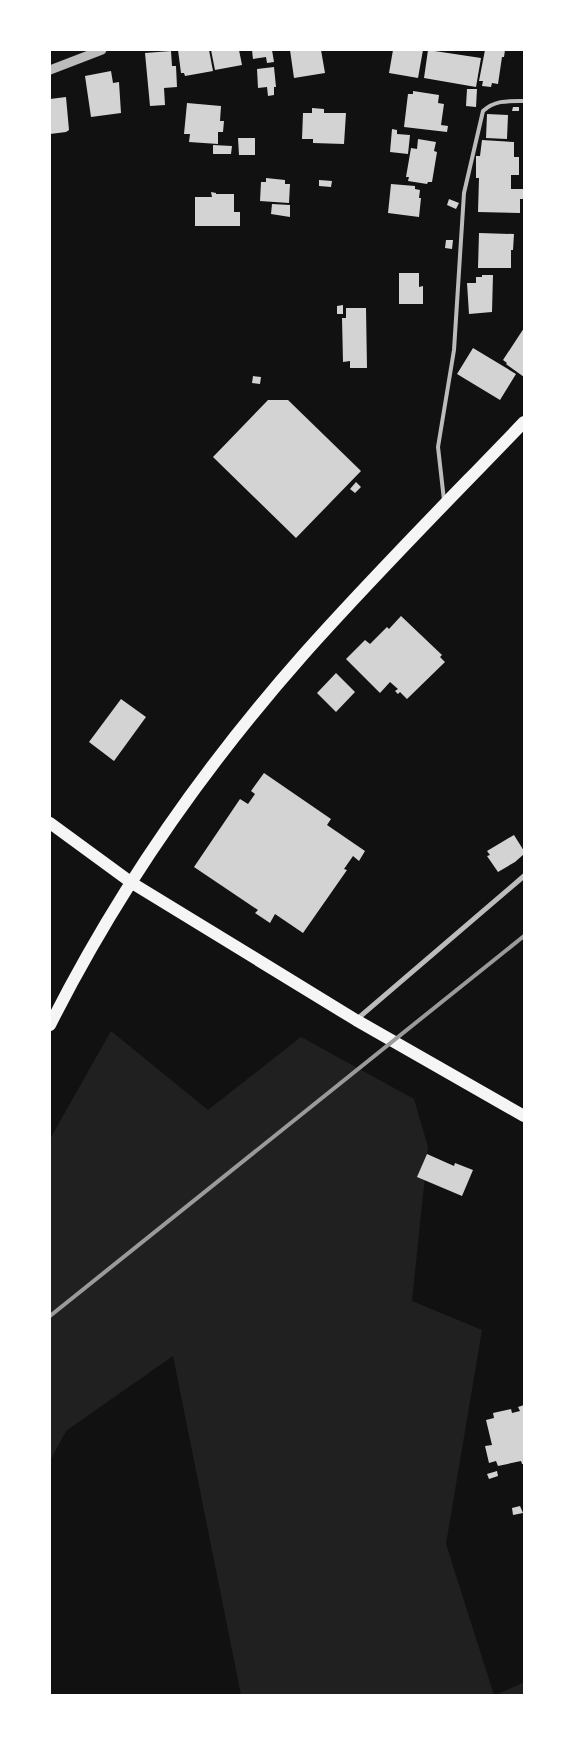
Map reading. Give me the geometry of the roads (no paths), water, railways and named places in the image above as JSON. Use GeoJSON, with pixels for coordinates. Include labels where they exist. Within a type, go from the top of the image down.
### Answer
{"type":"FeatureCollection","features":[{"type":"Feature","properties":{"kind":"main road"},"geometry":{"type":"LineString","coordinates":[[50,1025],[78,971],[132,883],[179,813],[237,733],[302,656],[367,584],[524,422]]}},
{"type":"Feature","properties":{"kind":"main road"},"geometry":{"type":"LineString","coordinates":[[50,823],[132,883],[356,1020],[524,1116]]}},
{"type":"Feature","properties":{"kind":"street"},"geometry":{"type":"LineString","coordinates":[[50,70],[102,50]]}},
{"type":"Feature","properties":{"kind":"street"},"geometry":{"type":"LineString","coordinates":[[356,1020],[524,876]]}},
{"type":"Feature","properties":{"kind":"lane"},"geometry":{"type":"LineString","coordinates":[[445,504],[438,447],[454,350],[464,193],[483,111],[489,105],[500,101],[524,101]]}},
{"type":"Feature","properties":{"kind":"railway"},"geometry":{"type":"LineString","coordinates":[[50,1316],[524,936]]}}]}
